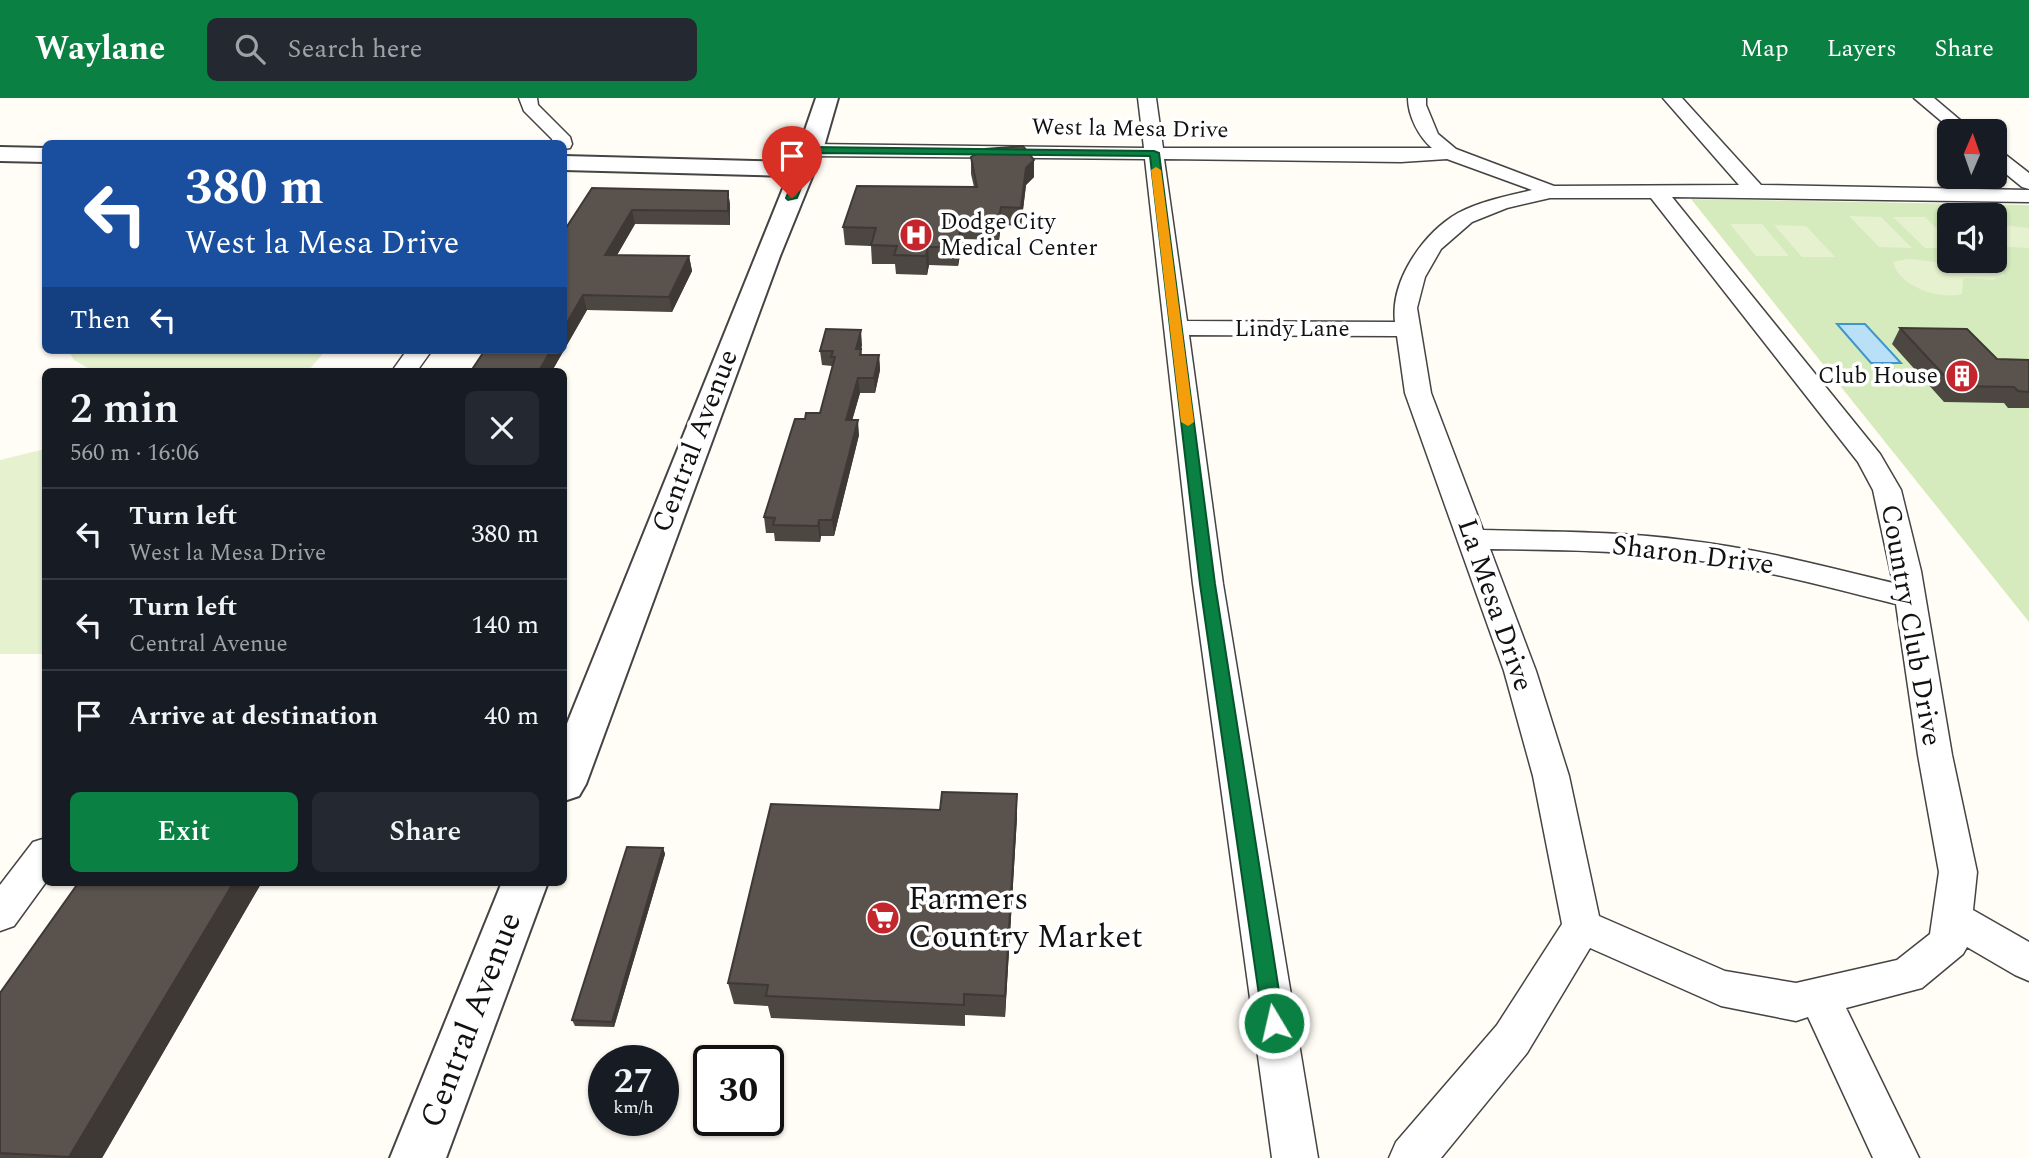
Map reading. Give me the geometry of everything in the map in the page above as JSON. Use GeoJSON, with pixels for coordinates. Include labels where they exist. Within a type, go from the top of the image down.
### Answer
{"type":"FeatureCollection","features":[{"type":"Feature","properties":{"kind":"street"},"geometry":{"type":"LineString","coordinates":[[528,98],[530,107],[562,140]]}},
{"type":"Feature","properties":{"kind":"street","name":"Central Avenue"},"geometry":{"type":"LineString","coordinates":[[567,768],[573,736],[807,159],[827,98]]}},
{"type":"Feature","properties":{"kind":"street"},"geometry":{"type":"LineString","coordinates":[[1147,98],[1210,598],[1295,1158]]}},
{"type":"Feature","properties":{"kind":"street"},"geometry":{"type":"LineString","coordinates":[[1417,98],[1417,105],[1430,137],[1449,153],[1534,183],[1550,192],[1755,191],[2029,196]]}},
{"type":"Feature","properties":{"kind":"street"},"geometry":{"type":"LineString","coordinates":[[1672,98],[1755,191]]}},
{"type":"Feature","properties":{"kind":"street"},"geometry":{"type":"LineString","coordinates":[[1923,98],[1949,119]]}},
{"type":"Feature","properties":{"kind":"street","name":"West la Mesa Drive"},"geometry":{"type":"LineString","coordinates":[[807,159],[1154,153],[1401,156],[1449,153]]}},
{"type":"Feature","properties":{"kind":"street"},"geometry":{"type":"LineString","coordinates":[[0,154],[42,155]]}},
{"type":"Feature","properties":{"kind":"street"},"geometry":{"type":"LineString","coordinates":[[567,163],[807,159]]}},
{"type":"Feature","properties":{"kind":"street"},"geometry":{"type":"LineString","coordinates":[[2007,166],[2029,183]]}},
{"type":"Feature","properties":{"kind":"street","name":"La Mesa Drive"},"geometry":{"type":"LineString","coordinates":[[1550,192],[1500,204],[1465,218],[1432,245],[1415,277],[1405,308],[1418,393],[1521,671],[1547,763],[1583,926]]}},
{"type":"Feature","properties":{"kind":"street","name":"Country Club Drive"},"geometry":{"type":"LineString","coordinates":[[1583,926],[1721,988],[1796,1002],[1908,975],[1949,942],[1958,872],[1910,597],[1887,490],[1870,460],[1657,192]]}},
{"type":"Feature","properties":{"kind":"street","name":"Lindy Lane"},"geometry":{"type":"LineString","coordinates":[[1176,328],[1409,329]]}},
{"type":"Feature","properties":{"kind":"street"},"geometry":{"type":"LineString","coordinates":[[406,368],[417,354]]}},
{"type":"Feature","properties":{"kind":"street","name":"Sharon Drive"},"geometry":{"type":"LineString","coordinates":[[1472,540],[1597,542],[1684,549],[1772,563],[1910,597]]}},
{"type":"Feature","properties":{"kind":"street"},"geometry":{"type":"LineString","coordinates":[[0,914],[42,858]]}},
{"type":"Feature","properties":{"kind":"street","name":"Central Avenue"},"geometry":{"type":"LineString","coordinates":[[418,1158],[523,886]]}},
{"type":"Feature","properties":{"kind":"street"},"geometry":{"type":"LineString","coordinates":[[1952,918],[2029,963]]}},
{"type":"Feature","properties":{"kind":"street"},"geometry":{"type":"LineString","coordinates":[[1412,1158],[1513,1039],[1583,926]]}},
{"type":"Feature","properties":{"kind":"street"},"geometry":{"type":"LineString","coordinates":[[1819,996],[1896,1158]]}},
{"type":"Feature","properties":{"kind":"green space"},"geometry":{"type":"Polygon","coordinates":[[[1691,199],[1937,203],[1937,273],[2007,273],[2007,205],[2029,205],[2029,622],[1691,199]]]}},
{"type":"Feature","properties":{"kind":"green space"},"geometry":{"type":"Polygon","coordinates":[[[1849,216],[1881,217],[1912,248],[1879,247],[1849,216]]]}},
{"type":"Feature","properties":{"kind":"green space"},"geometry":{"type":"Polygon","coordinates":[[[1893,217],[1925,217],[1937,229],[1937,248],[1925,248],[1893,217]]]}},
{"type":"Feature","properties":{"kind":"green space"},"geometry":{"type":"Polygon","coordinates":[[[1730,224],[1762,224],[1789,256],[1756,256],[1730,224]]]}},
{"type":"Feature","properties":{"kind":"green space"},"geometry":{"type":"Polygon","coordinates":[[[1774,225],[1806,226],[1835,257],[1802,257],[1774,225]]]}},
{"type":"Feature","properties":{"kind":"green space"},"geometry":{"type":"Polygon","coordinates":[[[2007,225],[2029,228],[2029,248],[2007,247],[2007,225]]]}},
{"type":"Feature","properties":{"kind":"green space"},"geometry":{"type":"Polygon","coordinates":[[[1907,259],[1937,262],[1937,273],[2002,273],[2005,276],[1993,280],[1966,278],[1963,280],[1962,294],[1943,295],[1912,285],[1897,271],[1893,262],[1907,259]]]}},
{"type":"Feature","properties":{"kind":"green space"},"geometry":{"type":"Polygon","coordinates":[[[70,354],[323,354],[311,368],[88,368],[74,360],[70,354]]]}},
{"type":"Feature","properties":{"kind":"green space"},"geometry":{"type":"Polygon","coordinates":[[[42,450],[42,654],[0,654],[0,460],[42,450]]]}},
{"type":"Feature","properties":{"kind":"water"},"geometry":{"type":"Polygon","coordinates":[[[1837,324],[1865,324],[1901,363],[1871,363],[1837,324]]]}},
{"type":"Feature","properties":{"kind":"building"},"geometry":{"type":"Polygon","coordinates":[[[1023,146],[1034,160],[1026,168],[1021,208],[1001,207],[998,222],[962,221],[957,247],[928,247],[926,256],[894,255],[897,246],[871,245],[876,228],[843,227],[857,186],[977,187],[971,157],[985,149],[1023,146]]]}},
{"type":"Feature","properties":{"kind":"building"},"geometry":{"type":"Polygon","coordinates":[[[592,188],[728,191],[728,211],[632,210],[605,255],[689,256],[669,297],[583,295],[567,323],[567,226],[592,188]]]}},
{"type":"Feature","properties":{"kind":"building"},"geometry":{"type":"Polygon","coordinates":[[[1900,328],[1967,329],[1997,359],[2029,360],[2029,392],[2018,391],[2014,387],[1954,386],[1900,328]]]}},
{"type":"Feature","properties":{"kind":"building"},"geometry":{"type":"Polygon","coordinates":[[[826,329],[861,330],[856,349],[861,349],[860,355],[879,355],[874,378],[858,378],[846,420],[858,420],[832,520],[819,520],[818,526],[773,525],[775,518],[764,517],[795,419],[805,419],[806,413],[820,413],[835,357],[831,357],[833,351],[820,351],[826,329]]]}},
{"type":"Feature","properties":{"kind":"building"},"geometry":{"type":"Polygon","coordinates":[[[482,354],[549,354],[541,368],[473,368],[482,354]]]}},
{"type":"Feature","properties":{"kind":"building","name":"Farmers Country Market"},"geometry":{"type":"Polygon","coordinates":[[[942,792],[1017,794],[1005,996],[964,994],[964,1005],[766,996],[768,985],[728,983],[771,804],[940,810],[942,792]]]}},
{"type":"Feature","properties":{"kind":"building"},"geometry":{"type":"Polygon","coordinates":[[[627,847],[663,848],[612,1022],[572,1020],[627,847]]]}},
{"type":"Feature","properties":{"kind":"building"},"geometry":{"type":"Polygon","coordinates":[[[76,886],[232,886],[69,1157],[0,1153],[0,993],[76,886]]]}},
{"type":"Feature","properties":{"kind":"slow traffic"},"geometry":{"type":"LineString","coordinates":[[1156,170],[1188,422]]}},
{"type":"Feature","properties":{"kind":"place","name":"Dodge City Medical Center"},"geometry":{"type":"Point","coordinates":[916,235]}},
{"type":"Feature","properties":{"kind":"place","name":"Club House"},"geometry":{"type":"Point","coordinates":[1962,376]}},
{"type":"Feature","properties":{"kind":"place","name":"Farmers Country Market"},"geometry":{"type":"Point","coordinates":[883,918]}},
{"type":"Feature","properties":{"kind":"route"},"geometry":{"type":"LineString","coordinates":[[792,198],[811,150],[1154,153],[1208,584],[1274,1023]]}}]}
